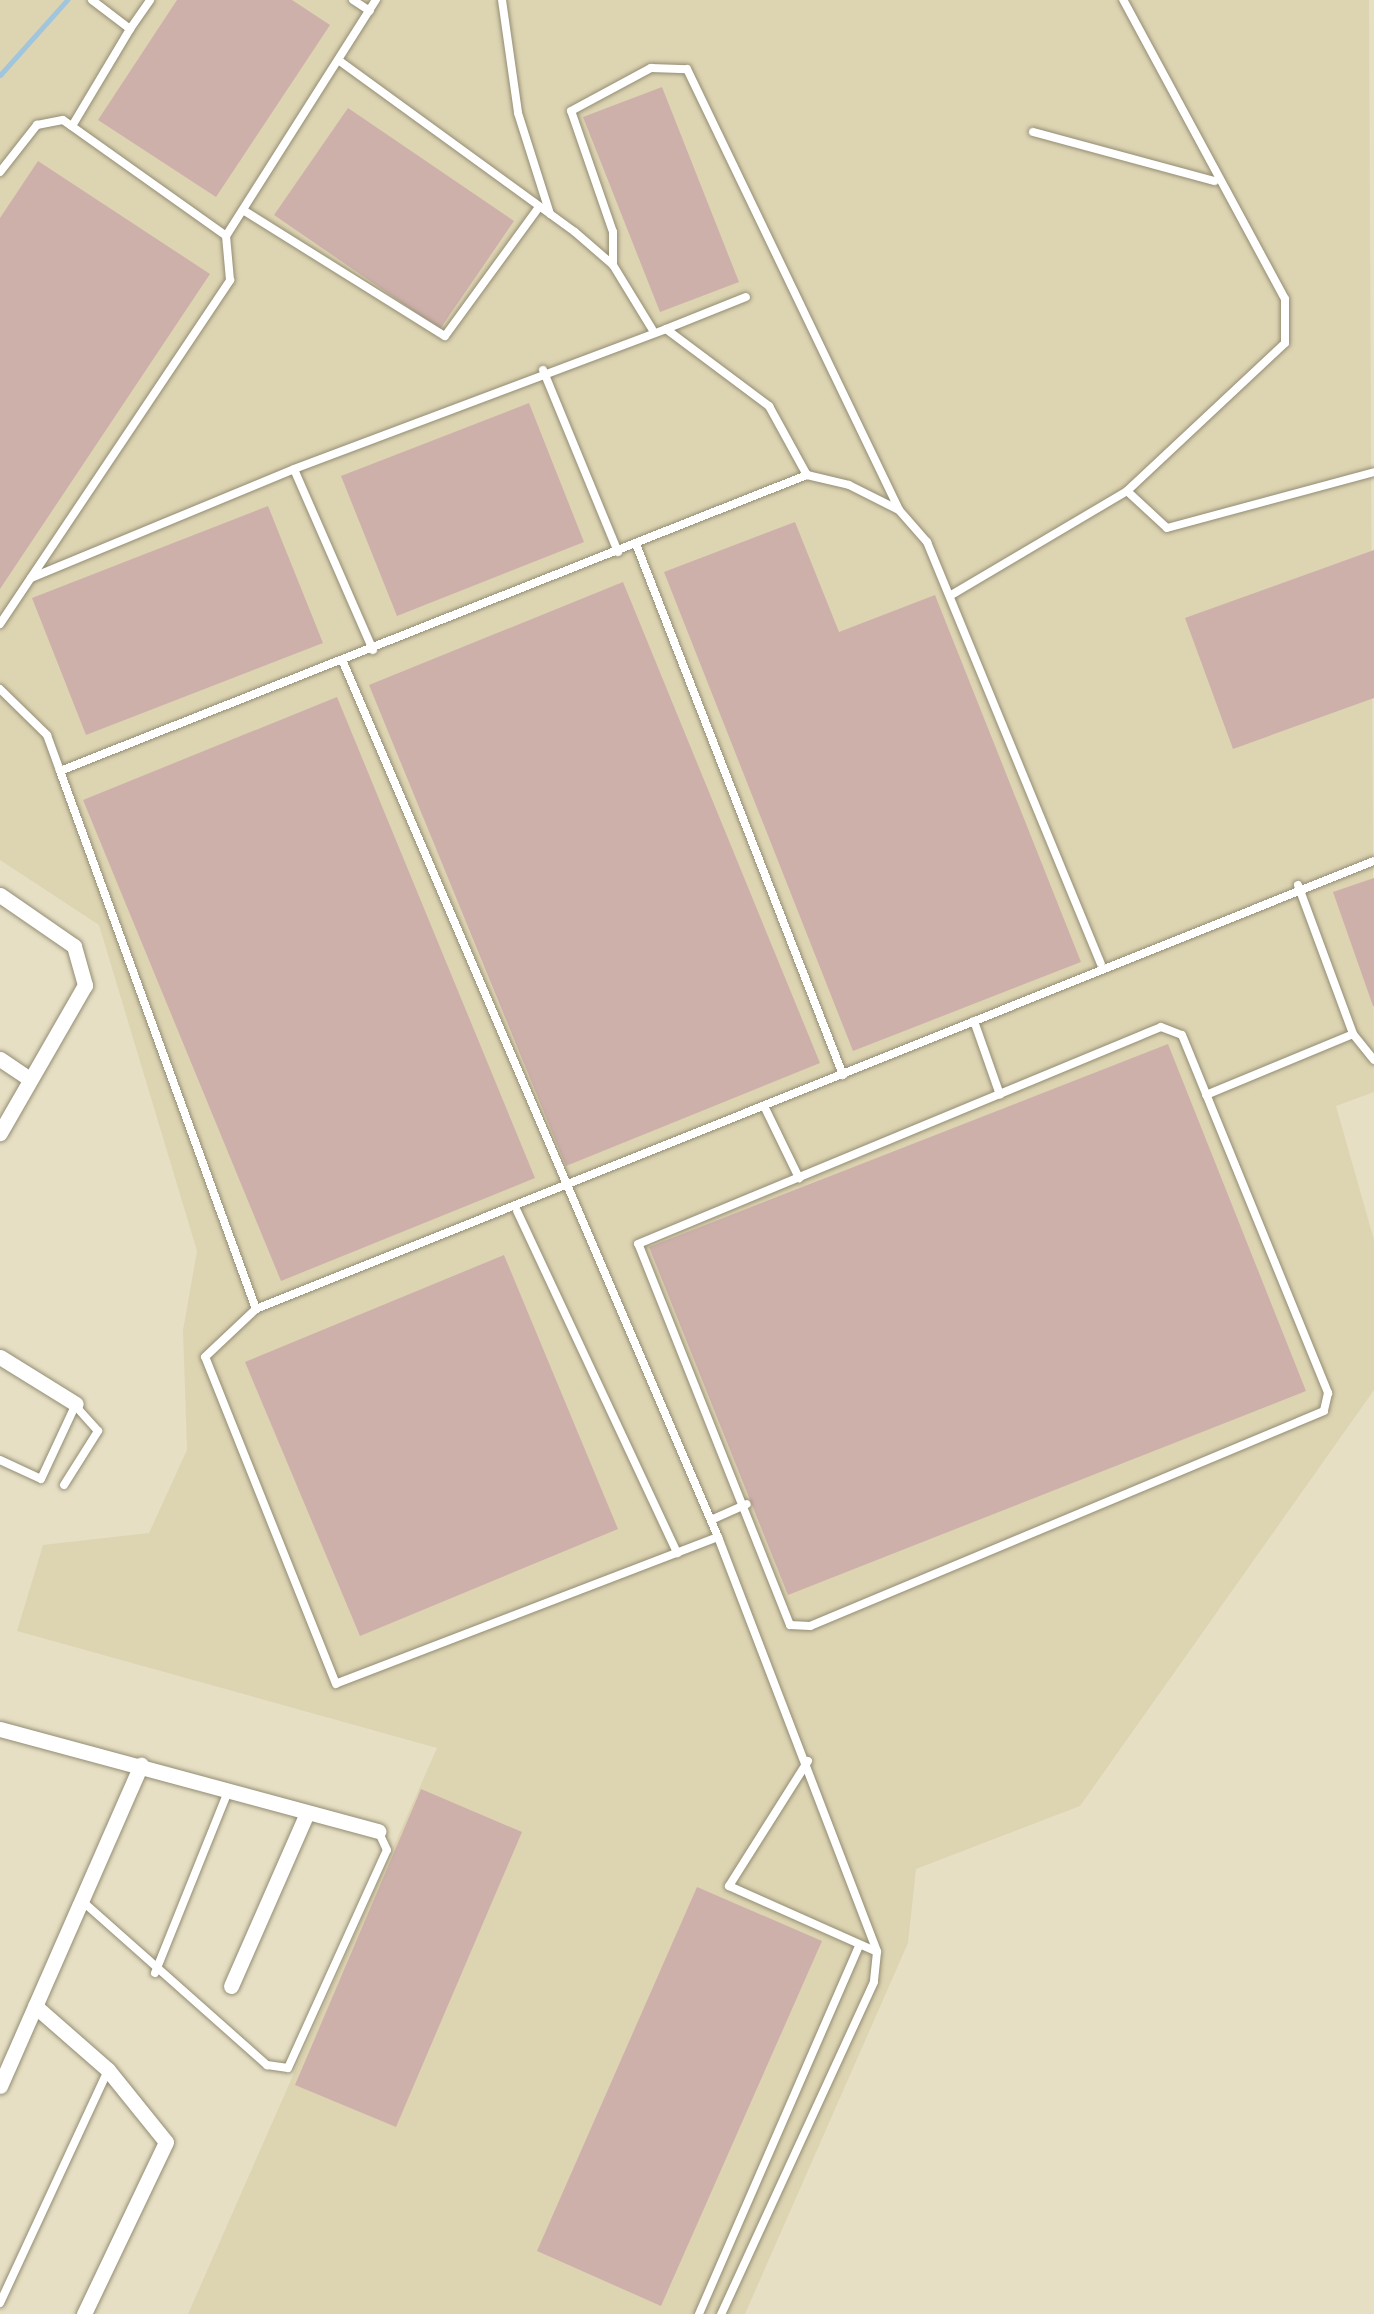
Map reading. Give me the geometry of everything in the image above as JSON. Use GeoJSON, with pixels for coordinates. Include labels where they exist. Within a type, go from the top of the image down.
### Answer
{"type":"FeatureCollection","features":[{"type":"Feature","properties":{"kind":"street"},"geometry":{"type":"LineString","coordinates":[[0,896],[74,946],[84,964],[85,985],[0,1133]]}},
{"type":"Feature","properties":{"kind":"street"},"geometry":{"type":"LineString","coordinates":[[0,1059],[30,1078]]}},
{"type":"Feature","properties":{"kind":"street"},"geometry":{"type":"LineString","coordinates":[[0,1358],[77,1407]]}},
{"type":"Feature","properties":{"kind":"street"},"geometry":{"type":"LineString","coordinates":[[0,1728],[378,1831]]}},
{"type":"Feature","properties":{"kind":"street"},"geometry":{"type":"LineString","coordinates":[[0,2086],[141,1766]]}},
{"type":"Feature","properties":{"kind":"street"},"geometry":{"type":"LineString","coordinates":[[230,1986],[307,1812]]}},
{"type":"Feature","properties":{"kind":"street"},"geometry":{"type":"LineString","coordinates":[[35,2006],[108,2070],[160,2125],[165,2152],[84,2314]]}},
{"type":"Feature","properties":{"kind":"lane"},"geometry":{"type":"LineString","coordinates":[[92,0],[130,29]]}},
{"type":"Feature","properties":{"kind":"lane"},"geometry":{"type":"LineString","coordinates":[[72,126],[150,0]]}},
{"type":"Feature","properties":{"kind":"lane"},"geometry":{"type":"LineString","coordinates":[[353,0],[370,11]]}},
{"type":"Feature","properties":{"kind":"lane"},"geometry":{"type":"LineString","coordinates":[[0,624],[230,280],[226,236],[342,62],[376,0]]}},
{"type":"Feature","properties":{"kind":"lane"},"geometry":{"type":"LineString","coordinates":[[502,0],[518,113],[550,215]]}},
{"type":"Feature","properties":{"kind":"lane"},"geometry":{"type":"LineString","coordinates":[[953,594],[1127,491],[1285,344],[1285,298],[1215,181],[1123,0]]}},
{"type":"Feature","properties":{"kind":"lane"},"geometry":{"type":"LineString","coordinates":[[342,62],[613,266],[652,330]]}},
{"type":"Feature","properties":{"kind":"lane"},"geometry":{"type":"LineString","coordinates":[[613,266],[613,232],[571,110],[651,68],[687,69],[899,510],[953,594],[1101,964]]}},
{"type":"Feature","properties":{"kind":"lane"},"geometry":{"type":"LineString","coordinates":[[0,172],[37,124],[72,126],[226,236]]}},
{"type":"Feature","properties":{"kind":"lane"},"geometry":{"type":"LineString","coordinates":[[1034,132],[1215,181]]}},
{"type":"Feature","properties":{"kind":"lane"},"geometry":{"type":"LineString","coordinates":[[244,210],[445,336],[538,206]]}},
{"type":"Feature","properties":{"kind":"lane"},"geometry":{"type":"LineString","coordinates":[[31,578],[544,370],[746,297]]}},
{"type":"Feature","properties":{"kind":"lane"},"geometry":{"type":"LineString","coordinates":[[666,329],[769,406],[807,475],[899,510]]}},
{"type":"Feature","properties":{"kind":"lane"},"geometry":{"type":"LineString","coordinates":[[544,370],[618,552]]}},
{"type":"Feature","properties":{"kind":"lane"},"geometry":{"type":"LineString","coordinates":[[294,470],[372,650]]}},
{"type":"Feature","properties":{"kind":"lane"},"geometry":{"type":"LineString","coordinates":[[1127,491],[1167,528],[1374,472]]}},
{"type":"Feature","properties":{"kind":"lane"},"geometry":{"type":"LineString","coordinates":[[60,771],[807,475]]}},
{"type":"Feature","properties":{"kind":"lane"},"geometry":{"type":"LineString","coordinates":[[636,544],[843,1075]]}},
{"type":"Feature","properties":{"kind":"lane"},"geometry":{"type":"LineString","coordinates":[[343,662],[566,1191],[711,1520],[808,1761],[877,1952],[874,1982],[721,2314]]}},
{"type":"Feature","properties":{"kind":"lane"},"geometry":{"type":"LineString","coordinates":[[0,690],[46,734],[256,1309]]}},
{"type":"Feature","properties":{"kind":"lane"},"geometry":{"type":"LineString","coordinates":[[718,1537],[336,1684],[206,1365],[256,1309],[518,1211],[766,1110],[1101,964],[1298,886],[1374,861]]}},
{"type":"Feature","properties":{"kind":"lane"},"geometry":{"type":"LineString","coordinates":[[1298,886],[1353,1034],[1374,1060]]}},
{"type":"Feature","properties":{"kind":"lane"},"geometry":{"type":"LineString","coordinates":[[974,1021],[1000,1095]]}},
{"type":"Feature","properties":{"kind":"lane"},"geometry":{"type":"LineString","coordinates":[[1161,1027],[1182,1035],[1206,1095],[1328,1394],[1319,1417],[799,1630],[784,1616],[746,1504],[638,1244],[1161,1027]]}},
{"type":"Feature","properties":{"kind":"lane"},"geometry":{"type":"LineString","coordinates":[[1206,1095],[1353,1034]]}},
{"type":"Feature","properties":{"kind":"lane"},"geometry":{"type":"LineString","coordinates":[[766,1110],[798,1178]]}},
{"type":"Feature","properties":{"kind":"lane"},"geometry":{"type":"LineString","coordinates":[[518,1211],[676,1553]]}},
{"type":"Feature","properties":{"kind":"lane"},"geometry":{"type":"LineString","coordinates":[[0,1460],[41,1479],[77,1407],[98,1431],[64,1484]]}},
{"type":"Feature","properties":{"kind":"lane"},"geometry":{"type":"LineString","coordinates":[[711,1520],[746,1504]]}},
{"type":"Feature","properties":{"kind":"lane"},"geometry":{"type":"LineString","coordinates":[[808,1761],[730,1886],[877,1952]]}},
{"type":"Feature","properties":{"kind":"lane"},"geometry":{"type":"LineString","coordinates":[[155,1973],[228,1791]]}},
{"type":"Feature","properties":{"kind":"lane"},"geometry":{"type":"LineString","coordinates":[[81,1900],[155,1973],[267,2065],[288,2068],[387,1850],[378,1831]]}},
{"type":"Feature","properties":{"kind":"lane"},"geometry":{"type":"LineString","coordinates":[[699,2314],[859,1946]]}},
{"type":"Feature","properties":{"kind":"lane"},"geometry":{"type":"LineString","coordinates":[[0,2304],[108,2070]]}},
{"type":"Feature","properties":{"kind":"shaded area"},"geometry":{"type":"Polygon","coordinates":[[[0,0],[1369,0],[1374,1092],[1336,1106],[1374,1240],[1374,1390],[1080,1806],[916,1869],[908,1943],[745,2314],[188,2314],[437,1748],[17,1631],[43,1545],[149,1533],[187,1450],[183,1330],[197,1251],[99,925],[0,860],[0,0]]]}},
{"type":"Feature","properties":{"kind":"building"},"geometry":{"type":"Polygon","coordinates":[[[177,0],[292,0],[330,25],[216,197],[98,120],[177,0]]]}},
{"type":"Feature","properties":{"kind":"building"},"geometry":{"type":"Polygon","coordinates":[[[662,87],[739,282],[660,312],[583,117],[662,87]]]}},
{"type":"Feature","properties":{"kind":"building"},"geometry":{"type":"Polygon","coordinates":[[[348,108],[514,221],[440,329],[274,215],[348,108]]]}},
{"type":"Feature","properties":{"kind":"building"},"geometry":{"type":"Polygon","coordinates":[[[38,161],[210,274],[0,589],[0,218],[38,161]]]}},
{"type":"Feature","properties":{"kind":"building"},"geometry":{"type":"Polygon","coordinates":[[[529,403],[584,542],[397,616],[341,476],[529,403]]]}},
{"type":"Feature","properties":{"kind":"building"},"geometry":{"type":"Polygon","coordinates":[[[268,506],[323,643],[86,735],[32,598],[268,506]]]}},
{"type":"Feature","properties":{"kind":"building"},"geometry":{"type":"Polygon","coordinates":[[[795,522],[839,632],[935,595],[1081,962],[853,1051],[664,572],[795,522]]]}},
{"type":"Feature","properties":{"kind":"building"},"geometry":{"type":"Polygon","coordinates":[[[1374,550],[1374,698],[1233,749],[1185,618],[1374,550]]]}},
{"type":"Feature","properties":{"kind":"building"},"geometry":{"type":"Polygon","coordinates":[[[623,582],[820,1063],[566,1166],[369,685],[623,582]]]}},
{"type":"Feature","properties":{"kind":"building"},"geometry":{"type":"Polygon","coordinates":[[[337,697],[535,1178],[281,1281],[83,800],[337,697]]]}},
{"type":"Feature","properties":{"kind":"building"},"geometry":{"type":"Polygon","coordinates":[[[1374,878],[1374,1006],[1373,1006],[1333,892],[1374,878]]]}},
{"type":"Feature","properties":{"kind":"building"},"geometry":{"type":"Polygon","coordinates":[[[1168,1044],[1306,1391],[788,1595],[649,1247],[1168,1044]]]}},
{"type":"Feature","properties":{"kind":"building"},"geometry":{"type":"Polygon","coordinates":[[[504,1255],[618,1529],[360,1636],[245,1362],[504,1255]]]}},
{"type":"Feature","properties":{"kind":"building"},"geometry":{"type":"Polygon","coordinates":[[[421,1789],[522,1832],[396,2127],[295,2085],[421,1789]]]}},
{"type":"Feature","properties":{"kind":"building"},"geometry":{"type":"Polygon","coordinates":[[[697,1887],[822,1941],[661,2306],[537,2251],[697,1887]]]}},
{"type":"Feature","properties":{"kind":"waterway"},"geometry":{"type":"LineString","coordinates":[[0,75],[67,0]]}}]}
